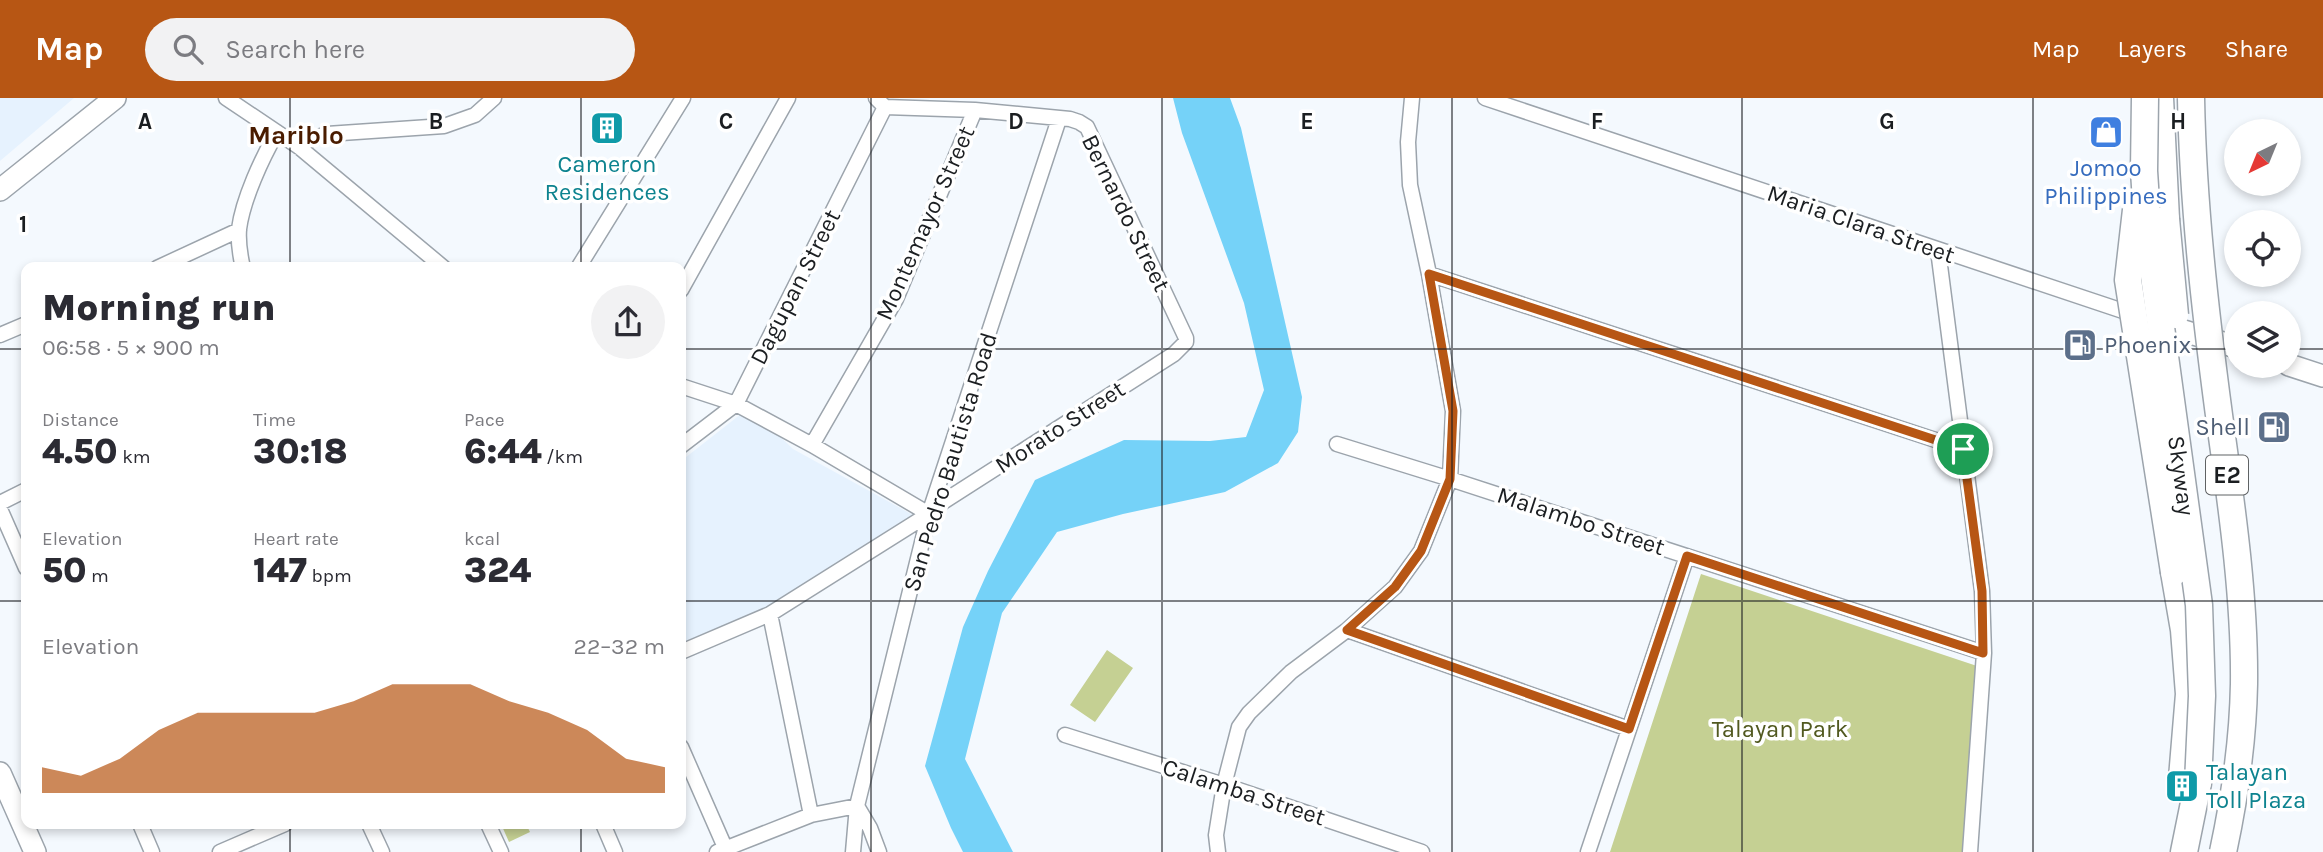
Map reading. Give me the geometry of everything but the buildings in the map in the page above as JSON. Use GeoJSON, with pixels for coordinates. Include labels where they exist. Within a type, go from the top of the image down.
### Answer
{"type":"FeatureCollection","features":[{"type":"Feature","properties":{"kind":"highway","name":"Skyway"},"geometry":{"type":"LineString","coordinates":[[2191,98],[2197,222],[2230,498],[2240,601],[2243,669],[2240,762],[2223,852]]}},
{"type":"Feature","properties":{"kind":"highway","name":"Skyway"},"geometry":{"type":"LineString","coordinates":[[2155,102],[2144,171],[2148,232],[2199,605],[2202,696],[2187,785],[2184,852]]}},
{"type":"Feature","properties":{"kind":"highway"},"geometry":{"type":"LineString","coordinates":[[2155,102],[2176,326],[2213,596],[2213,708],[2187,785],[2172,852]]}},
{"type":"Feature","properties":{"kind":"highway"},"geometry":{"type":"LineString","coordinates":[[2144,171],[2133,223],[2128,280],[2184,630],[2189,694],[2187,785]]}},
{"type":"Feature","properties":{"kind":"street"},"geometry":{"type":"LineString","coordinates":[[0,190],[115,98]]}},
{"type":"Feature","properties":{"kind":"street"},"geometry":{"type":"LineString","coordinates":[[226,98],[299,147],[430,262]]}},
{"type":"Feature","properties":{"kind":"street"},"geometry":{"type":"LineString","coordinates":[[299,147],[311,139],[327,134],[444,126],[475,115],[494,98]]}},
{"type":"Feature","properties":{"kind":"street"},"geometry":{"type":"LineString","coordinates":[[582,262],[683,98]]}},
{"type":"Feature","properties":{"kind":"street"},"geometry":{"type":"LineString","coordinates":[[686,281],[788,98]]}},
{"type":"Feature","properties":{"kind":"street"},"geometry":{"type":"LineString","coordinates":[[1218,852],[1216,835],[1224,785],[1239,727],[1249,713],[1292,672],[1347,630],[1395,587],[1421,551],[1450,479],[1453,411],[1410,185],[1408,142],[1412,98]]}},
{"type":"Feature","properties":{"kind":"street","name":"Maria Clara Street"},"geometry":{"type":"LineString","coordinates":[[1485,98],[2224,343]]}},
{"type":"Feature","properties":{"kind":"street","name":"Bernardo Street"},"geometry":{"type":"LineString","coordinates":[[881,103],[1059,119],[1079,122],[1087,127],[1186,342]]}},
{"type":"Feature","properties":{"kind":"street","name":"Dagupan Street"},"geometry":{"type":"LineString","coordinates":[[686,442],[736,404],[881,103]]}},
{"type":"Feature","properties":{"kind":"street","name":"Montemayor Street"},"geometry":{"type":"LineString","coordinates":[[812,445],[896,299],[975,110]]}},
{"type":"Feature","properties":{"kind":"street","name":"San Pedro Bautista Road"},"geometry":{"type":"LineString","coordinates":[[853,852],[858,806],[930,512],[1059,119]]}},
{"type":"Feature","properties":{"kind":"street"},"geometry":{"type":"LineString","coordinates":[[242,262],[239,230],[250,194],[277,132]]}},
{"type":"Feature","properties":{"kind":"street"},"geometry":{"type":"LineString","coordinates":[[170,262],[239,230]]}},
{"type":"Feature","properties":{"kind":"street"},"geometry":{"type":"LineString","coordinates":[[1938,250],[1982,591],[1983,653],[1970,852]]}},
{"type":"Feature","properties":{"kind":"street"},"geometry":{"type":"LineString","coordinates":[[1429,274],[1963,449]]}},
{"type":"Feature","properties":{"kind":"street"},"geometry":{"type":"LineString","coordinates":[[0,335],[21,326]]}},
{"type":"Feature","properties":{"kind":"street","name":"Morato Street"},"geometry":{"type":"LineString","coordinates":[[686,650],[770,614],[1174,354],[1186,342]]}},
{"type":"Feature","properties":{"kind":"street"},"geometry":{"type":"LineString","coordinates":[[2301,369],[2323,376]]}},
{"type":"Feature","properties":{"kind":"street"},"geometry":{"type":"LineString","coordinates":[[686,388],[736,404],[930,512]]}},
{"type":"Feature","properties":{"kind":"street","name":"Malambo Street"},"geometry":{"type":"LineString","coordinates":[[1337,444],[1983,653]]}},
{"type":"Feature","properties":{"kind":"street"},"geometry":{"type":"LineString","coordinates":[[0,503],[21,492]]}},
{"type":"Feature","properties":{"kind":"street"},"geometry":{"type":"LineString","coordinates":[[0,509],[21,557]]}},
{"type":"Feature","properties":{"kind":"street"},"geometry":{"type":"LineString","coordinates":[[1588,852],[1687,556]]}},
{"type":"Feature","properties":{"kind":"street"},"geometry":{"type":"LineString","coordinates":[[770,614],[811,815]]}},
{"type":"Feature","properties":{"kind":"street"},"geometry":{"type":"LineString","coordinates":[[1347,630],[1629,729]]}},
{"type":"Feature","properties":{"kind":"street","name":"Calamba Street"},"geometry":{"type":"LineString","coordinates":[[1065,735],[1422,852]]}},
{"type":"Feature","properties":{"kind":"street"},"geometry":{"type":"LineString","coordinates":[[686,759],[723,851],[811,815],[858,806],[879,852]]}},
{"type":"Feature","properties":{"kind":"street"},"geometry":{"type":"LineString","coordinates":[[0,773],[21,820]]}},
{"type":"Feature","properties":{"kind":"street"},"geometry":{"type":"LineString","coordinates":[[25,829],[35,852]]}},
{"type":"Feature","properties":{"kind":"street"},"geometry":{"type":"LineString","coordinates":[[142,829],[152,852]]}},
{"type":"Feature","properties":{"kind":"street"},"geometry":{"type":"LineString","coordinates":[[220,852],[273,829]]}},
{"type":"Feature","properties":{"kind":"street"},"geometry":{"type":"LineString","coordinates":[[371,829],[382,852]]}},
{"type":"Feature","properties":{"kind":"street"},"geometry":{"type":"LineString","coordinates":[[490,829],[501,852]]}},
{"type":"Feature","properties":{"kind":"street"},"geometry":{"type":"LineString","coordinates":[[605,829],[615,852]]}},
{"type":"Feature","properties":{"kind":"shaded area"},"geometry":{"type":"Polygon","coordinates":[[[0,98],[74,98],[0,161],[0,98]]]}},
{"type":"Feature","properties":{"kind":"shaded area"},"geometry":{"type":"Polygon","coordinates":[[[741,414],[768,425],[793,449],[913,515],[760,611],[686,645],[686,457],[741,414]]]}},
{"type":"Feature","properties":{"kind":"green space","name":"Talayan Park"},"geometry":{"type":"Polygon","coordinates":[[[1701,574],[1980,667],[1962,852],[1610,852],[1701,574]]]}},
{"type":"Feature","properties":{"kind":"green space"},"geometry":{"type":"Polygon","coordinates":[[[1107,650],[1133,668],[1095,722],[1070,705],[1107,650]]]}},
{"type":"Feature","properties":{"kind":"green space"},"geometry":{"type":"Polygon","coordinates":[[[503,829],[528,829],[530,832],[509,842],[503,829]]]}},
{"type":"Feature","properties":{"kind":"water"},"geometry":{"type":"Polygon","coordinates":[[[1173,98],[1230,98],[1241,128],[1302,397],[1298,432],[1278,463],[1225,492],[1123,514],[1057,532],[1002,613],[965,759],[1013,852],[963,852],[925,766],[963,627],[988,571],[1035,480],[1124,440],[1210,441],[1246,437],[1264,390],[1244,303],[1182,133],[1173,98]]]}},
{"type":"Feature","properties":{"kind":"place","name":"Cameron Residences"},"geometry":{"type":"Point","coordinates":[607,128]}},
{"type":"Feature","properties":{"kind":"place","name":"Jomoo Philippines"},"geometry":{"type":"Point","coordinates":[2106,132]}},
{"type":"Feature","properties":{"kind":"place","name":"Phoenix"},"geometry":{"type":"Point","coordinates":[2080,345]}},
{"type":"Feature","properties":{"kind":"place","name":"Shell"},"geometry":{"type":"Point","coordinates":[2274,427]}},
{"type":"Feature","properties":{"kind":"place","name":"Talayan Toll Plaza"},"geometry":{"type":"Point","coordinates":[2182,786]}},
{"type":"Feature","properties":{"kind":"district","name":"Mariblo"},"geometry":{"type":"Point","coordinates":[296,135]}},
{"type":"Feature","properties":{"kind":"route"},"geometry":{"type":"LineString","coordinates":[[1429,274],[1963,449],[1982,591],[1983,653],[1687,556],[1629,729],[1347,630],[1395,587],[1421,551],[1450,479],[1453,411],[1429,274]]}}]}
